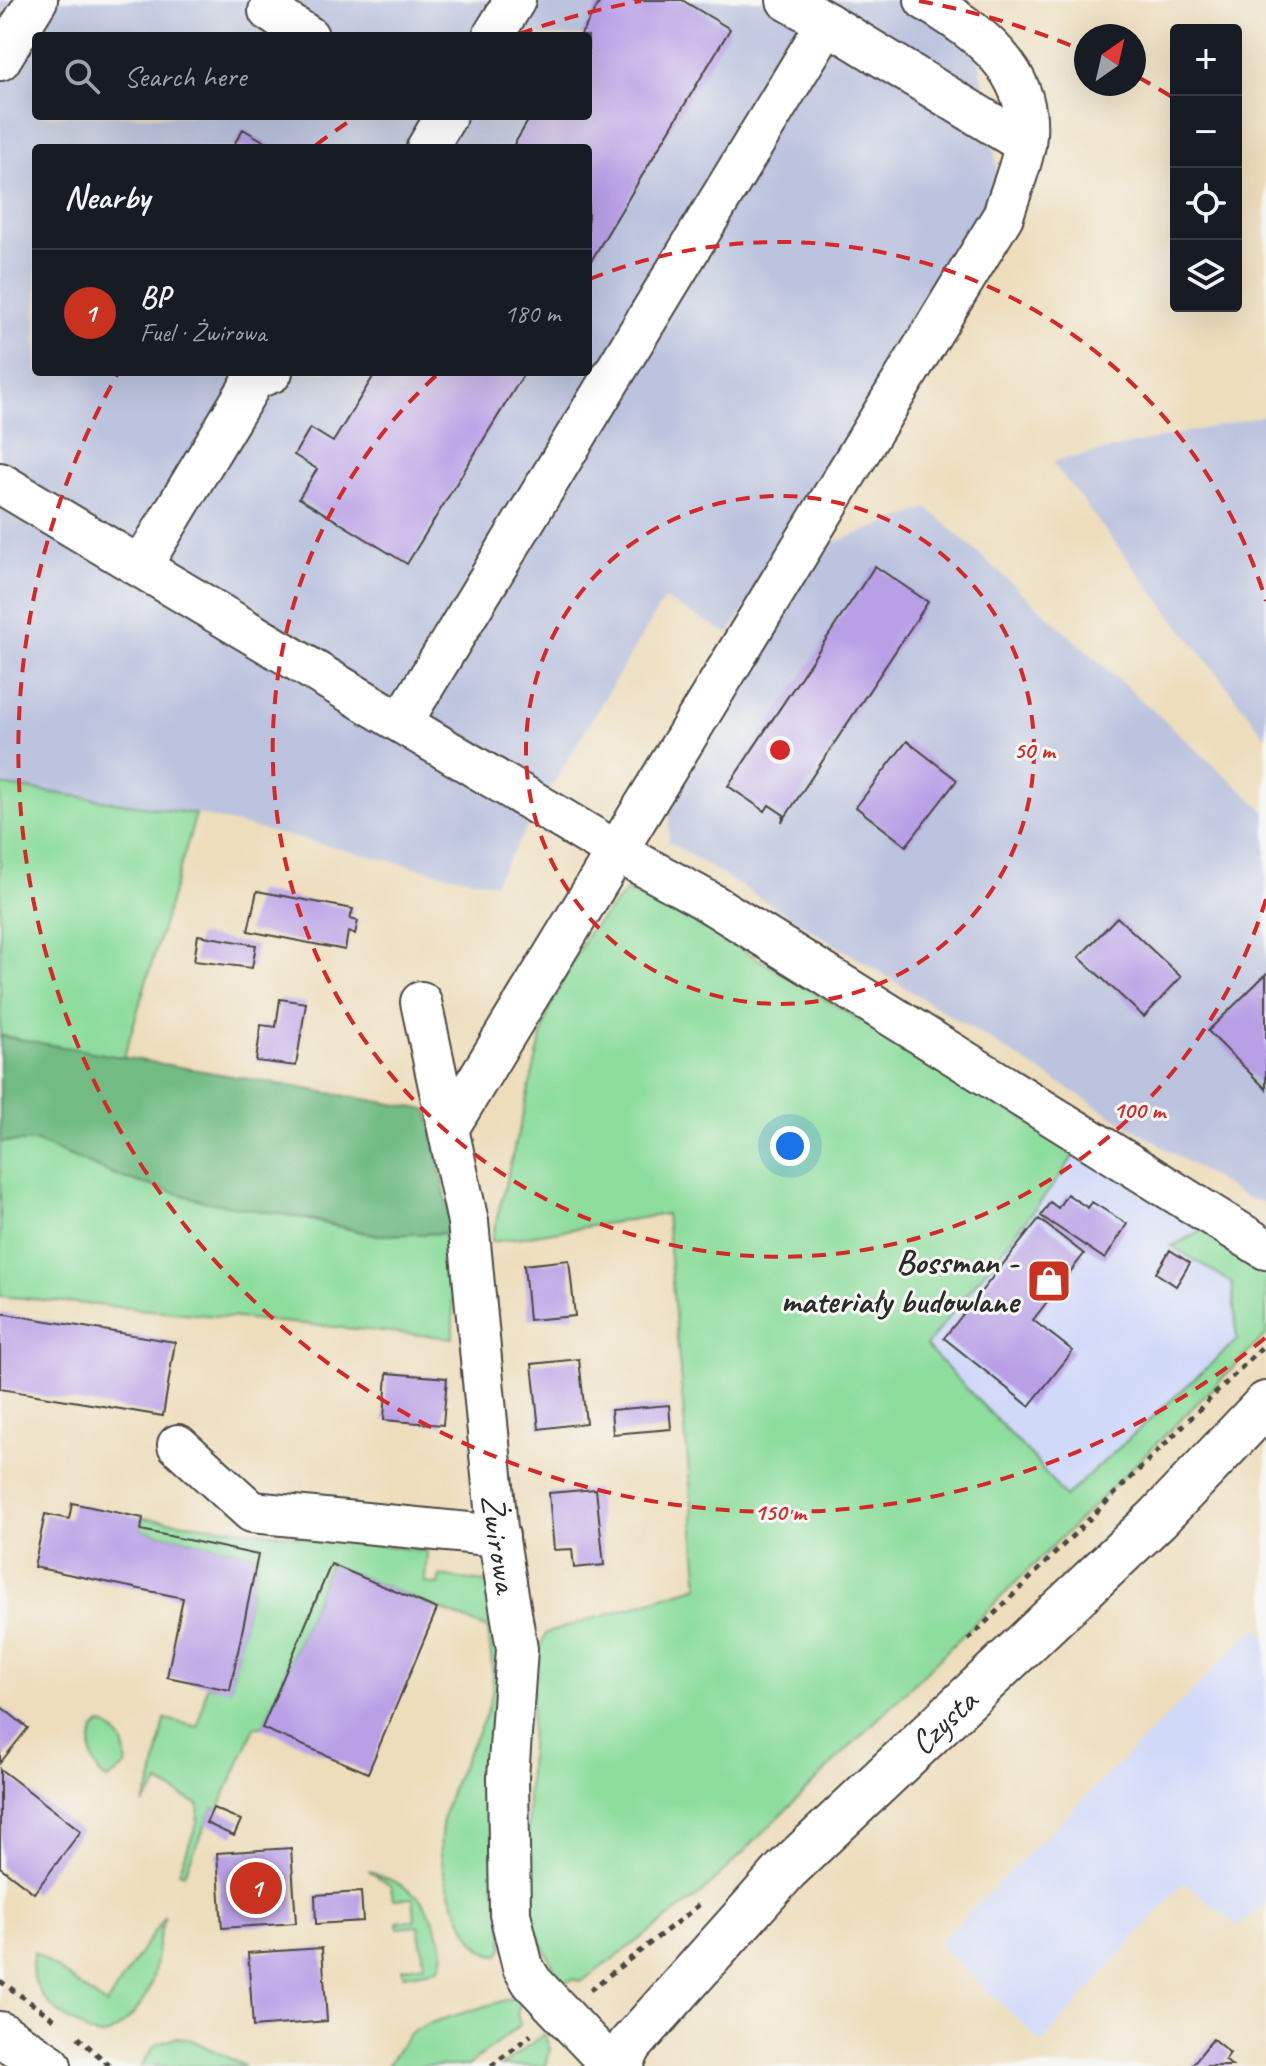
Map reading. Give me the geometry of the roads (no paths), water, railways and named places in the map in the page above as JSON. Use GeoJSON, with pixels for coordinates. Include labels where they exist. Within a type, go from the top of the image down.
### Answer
{"type":"FeatureCollection","features":[{"type":"Feature","properties":{"kind":"main road","name":"Czysta"},"geometry":{"type":"LineString","coordinates":[[610,2059],[786,1870],[1158,1518],[1266,1404]]}},
{"type":"Feature","properties":{"kind":"main road"},"geometry":{"type":"LineString","coordinates":[[0,2034],[49,2066]]}},
{"type":"Feature","properties":{"kind":"street"},"geometry":{"type":"LineString","coordinates":[[0,60],[37,0]]}},
{"type":"Feature","properties":{"kind":"street"},"geometry":{"type":"LineString","coordinates":[[495,32],[515,0]]}},
{"type":"Feature","properties":{"kind":"street"},"geometry":{"type":"LineString","coordinates":[[787,0],[1025,144]]}},
{"type":"Feature","properties":{"kind":"street"},"geometry":{"type":"LineString","coordinates":[[449,1127],[614,850],[1003,216],[1025,144],[1026,109],[1001,54],[965,24],[925,0]]}},
{"type":"Feature","properties":{"kind":"street"},"geometry":{"type":"LineString","coordinates":[[260,4],[302,32]]}},
{"type":"Feature","properties":{"kind":"street"},"geometry":{"type":"LineString","coordinates":[[402,722],[827,23]]}},
{"type":"Feature","properties":{"kind":"street"},"geometry":{"type":"LineString","coordinates":[[142,565],[254,379],[262,376]]}},
{"type":"Feature","properties":{"kind":"street"},"geometry":{"type":"LineString","coordinates":[[0,483],[142,565],[614,850],[704,899],[1266,1249]]}},
{"type":"Feature","properties":{"kind":"street","name":"Żwirowa"},"geometry":{"type":"LineString","coordinates":[[421,1002],[468,1222],[499,1536],[517,1649],[508,1777],[510,1914],[523,1967],[532,1982],[610,2059]]}},
{"type":"Feature","properties":{"kind":"street"},"geometry":{"type":"LineString","coordinates":[[178,1445],[252,1512],[499,1536]]}},
{"type":"Feature","properties":{"kind":"place","name":"Bossman - materiały budowlane"},"geometry":{"type":"Point","coordinates":[1049,1281]}},
{"type":"Feature","properties":{"kind":"place","name":"BP"},"geometry":{"type":"Point","coordinates":[256,1888]}}]}
